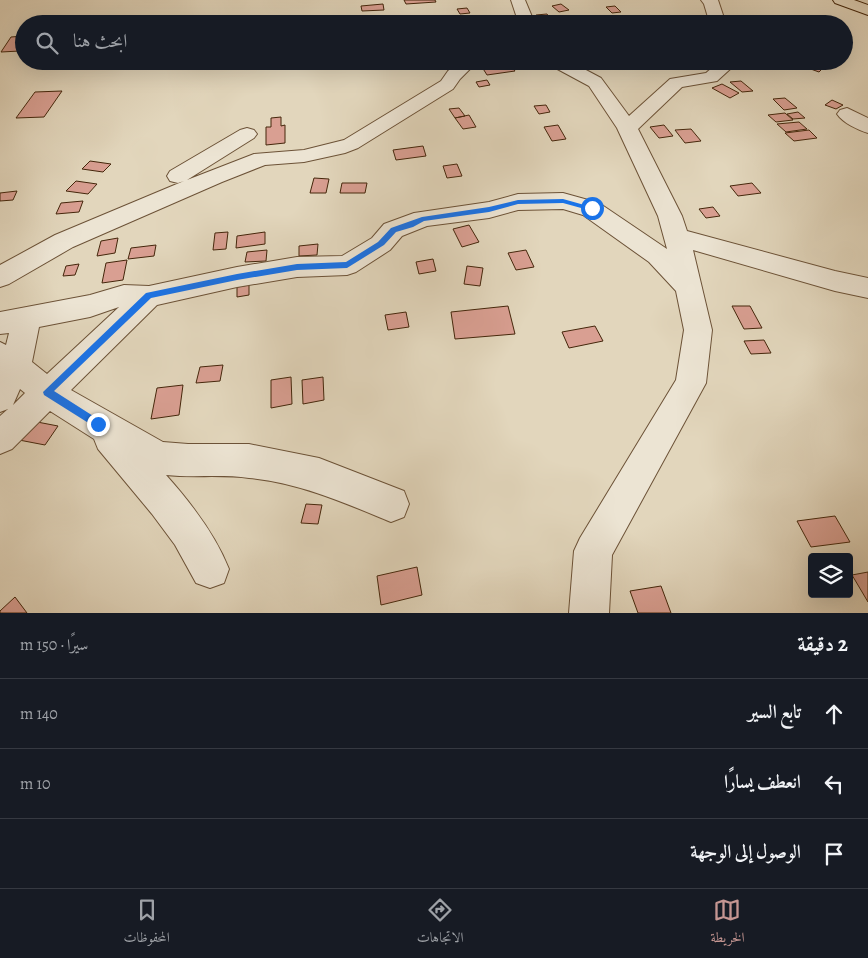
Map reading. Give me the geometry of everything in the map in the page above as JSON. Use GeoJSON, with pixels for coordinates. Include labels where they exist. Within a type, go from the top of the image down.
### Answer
{"type":"FeatureCollection","features":[{"type":"Feature","properties":{"kind":"main road"},"geometry":{"type":"LineString","coordinates":[[840,0],[868,10]]}},
{"type":"Feature","properties":{"kind":"street"},"geometry":{"type":"LineString","coordinates":[[518,0],[524,15]]}},
{"type":"Feature","properties":{"kind":"street"},"geometry":{"type":"LineString","coordinates":[[710,0],[713,15]]}},
{"type":"Feature","properties":{"kind":"street"},"geometry":{"type":"LineString","coordinates":[[64,240],[262,158],[312,155],[351,144],[447,85],[460,70]]}},
{"type":"Feature","properties":{"kind":"street"},"geometry":{"type":"LineString","coordinates":[[573,70],[595,82],[627,128],[670,216],[677,237],[698,330],[692,383],[593,551],[589,613]]}},
{"type":"Feature","properties":{"kind":"street"},"geometry":{"type":"LineString","coordinates":[[627,128],[676,83],[711,76],[719,70]]}},
{"type":"Feature","properties":{"kind":"street"},"geometry":{"type":"LineString","coordinates":[[847,114],[868,126]]}},
{"type":"Feature","properties":{"kind":"street"},"geometry":{"type":"LineString","coordinates":[[0,277],[203,162],[247,134]]}},
{"type":"Feature","properties":{"kind":"street"},"geometry":{"type":"LineString","coordinates":[[0,398],[8,361],[13,321],[90,306],[124,295],[149,296],[237,277],[297,267],[347,265],[381,244],[393,230],[422,219],[489,210],[518,202],[563,201],[592,208],[658,255],[689,288]]}},
{"type":"Feature","properties":{"kind":"street"},"geometry":{"type":"LineString","coordinates":[[677,237],[835,281],[868,288]]}},
{"type":"Feature","properties":{"kind":"street"},"geometry":{"type":"LineString","coordinates":[[0,438],[149,296]]}},
{"type":"Feature","properties":{"kind":"street"},"geometry":{"type":"LineString","coordinates":[[8,361],[48,392],[98,424],[159,458],[188,461],[249,461],[319,475],[391,504]]}},
{"type":"Feature","properties":{"kind":"street"},"geometry":{"type":"LineString","coordinates":[[98,424],[165,501],[188,532],[210,569]]}},
{"type":"Feature","properties":{"kind":"building"},"geometry":{"type":"Polygon","coordinates":[[[404,0],[435,0],[436,2],[406,4],[404,0]]]}},
{"type":"Feature","properties":{"kind":"building"},"geometry":{"type":"Polygon","coordinates":[[[383,4],[384,10],[362,11],[361,6],[383,4]]]}},
{"type":"Feature","properties":{"kind":"building"},"geometry":{"type":"Polygon","coordinates":[[[561,4],[569,10],[559,12],[552,6],[561,4]]]}},
{"type":"Feature","properties":{"kind":"building"},"geometry":{"type":"Polygon","coordinates":[[[615,6],[621,12],[612,13],[606,7],[615,6]]]}},
{"type":"Feature","properties":{"kind":"building"},"geometry":{"type":"Polygon","coordinates":[[[467,8],[470,13],[460,14],[457,9],[467,8]]]}},
{"type":"Feature","properties":{"kind":"building"},"geometry":{"type":"Polygon","coordinates":[[[11,37],[15,37],[15,51],[1,52],[11,37]]]}},
{"type":"Feature","properties":{"kind":"building"},"geometry":{"type":"Polygon","coordinates":[[[484,70],[515,71],[487,75],[484,70]]]}},
{"type":"Feature","properties":{"kind":"building"},"geometry":{"type":"Polygon","coordinates":[[[487,80],[490,85],[479,87],[476,82],[487,80]]]}},
{"type":"Feature","properties":{"kind":"building"},"geometry":{"type":"Polygon","coordinates":[[[741,81],[753,91],[742,92],[730,82],[741,81]]]}},
{"type":"Feature","properties":{"kind":"building"},"geometry":{"type":"Polygon","coordinates":[[[722,84],[739,93],[730,98],[712,88],[722,84]]]}},
{"type":"Feature","properties":{"kind":"building"},"geometry":{"type":"Polygon","coordinates":[[[62,91],[44,117],[16,118],[35,92],[62,91]]]}},
{"type":"Feature","properties":{"kind":"building"},"geometry":{"type":"Polygon","coordinates":[[[785,98],[797,108],[784,110],[773,99],[785,98]]]}},
{"type":"Feature","properties":{"kind":"building"},"geometry":{"type":"Polygon","coordinates":[[[832,100],[843,105],[836,109],[825,105],[832,100]]]}},
{"type":"Feature","properties":{"kind":"building"},"geometry":{"type":"Polygon","coordinates":[[[546,105],[550,112],[539,114],[534,106],[546,105]]]}},
{"type":"Feature","properties":{"kind":"building"},"geometry":{"type":"Polygon","coordinates":[[[459,108],[465,116],[455,118],[449,109],[459,108]]]}},
{"type":"Feature","properties":{"kind":"building"},"geometry":{"type":"Polygon","coordinates":[[[798,112],[805,118],[793,119],[787,114],[798,112]]]}},
{"type":"Feature","properties":{"kind":"building"},"geometry":{"type":"Polygon","coordinates":[[[785,113],[793,120],[776,122],[768,115],[785,113]]]}},
{"type":"Feature","properties":{"kind":"building"},"geometry":{"type":"Polygon","coordinates":[[[469,115],[476,127],[463,129],[455,118],[469,115]]]}},
{"type":"Feature","properties":{"kind":"building"},"geometry":{"type":"Polygon","coordinates":[[[281,117],[281,126],[285,125],[285,143],[266,145],[266,127],[271,127],[271,118],[281,117]]]}},
{"type":"Feature","properties":{"kind":"building"},"geometry":{"type":"Polygon","coordinates":[[[799,122],[807,129],[786,132],[777,124],[799,122]]]}},
{"type":"Feature","properties":{"kind":"building"},"geometry":{"type":"Polygon","coordinates":[[[558,125],[566,139],[552,141],[544,127],[558,125]]]}},
{"type":"Feature","properties":{"kind":"building"},"geometry":{"type":"Polygon","coordinates":[[[664,125],[673,136],[659,138],[650,127],[664,125]]]}},
{"type":"Feature","properties":{"kind":"building"},"geometry":{"type":"Polygon","coordinates":[[[691,129],[701,141],[685,143],[675,130],[691,129]]]}},
{"type":"Feature","properties":{"kind":"building"},"geometry":{"type":"Polygon","coordinates":[[[809,130],[817,138],[794,141],[785,133],[809,130]]]}},
{"type":"Feature","properties":{"kind":"building"},"geometry":{"type":"Polygon","coordinates":[[[423,146],[426,156],[396,160],[393,150],[423,146]]]}},
{"type":"Feature","properties":{"kind":"building"},"geometry":{"type":"Polygon","coordinates":[[[90,161],[111,164],[103,172],[82,169],[90,161]]]}},
{"type":"Feature","properties":{"kind":"building"},"geometry":{"type":"Polygon","coordinates":[[[457,164],[462,176],[447,178],[443,166],[457,164]]]}},
{"type":"Feature","properties":{"kind":"building"},"geometry":{"type":"Polygon","coordinates":[[[314,178],[329,179],[326,193],[310,193],[314,178]]]}},
{"type":"Feature","properties":{"kind":"building"},"geometry":{"type":"Polygon","coordinates":[[[76,181],[97,184],[88,194],[66,191],[76,181]]]}},
{"type":"Feature","properties":{"kind":"building"},"geometry":{"type":"Polygon","coordinates":[[[342,183],[367,183],[365,193],[340,193],[342,183]]]}},
{"type":"Feature","properties":{"kind":"building"},"geometry":{"type":"Polygon","coordinates":[[[752,183],[761,193],[738,196],[730,186],[752,183]]]}},
{"type":"Feature","properties":{"kind":"building"},"geometry":{"type":"Polygon","coordinates":[[[17,191],[13,200],[0,201],[0,193],[17,191]]]}},
{"type":"Feature","properties":{"kind":"building"},"geometry":{"type":"Polygon","coordinates":[[[83,201],[79,212],[56,214],[61,203],[83,201]]]}},
{"type":"Feature","properties":{"kind":"building"},"geometry":{"type":"Polygon","coordinates":[[[713,207],[720,216],[706,218],[699,209],[713,207]]]}},
{"type":"Feature","properties":{"kind":"building"},"geometry":{"type":"Polygon","coordinates":[[[469,225],[479,242],[462,247],[453,229],[469,225]]]}},
{"type":"Feature","properties":{"kind":"building"},"geometry":{"type":"Polygon","coordinates":[[[228,232],[226,249],[213,250],[215,233],[228,232]]]}},
{"type":"Feature","properties":{"kind":"building"},"geometry":{"type":"Polygon","coordinates":[[[265,232],[265,244],[236,248],[237,236],[265,232]]]}},
{"type":"Feature","properties":{"kind":"building"},"geometry":{"type":"Polygon","coordinates":[[[118,238],[115,253],[97,256],[101,241],[118,238]]]}},
{"type":"Feature","properties":{"kind":"building"},"geometry":{"type":"Polygon","coordinates":[[[318,244],[317,255],[299,256],[299,246],[318,244]]]}},
{"type":"Feature","properties":{"kind":"building"},"geometry":{"type":"Polygon","coordinates":[[[156,245],[154,256],[128,259],[131,248],[156,245]]]}},
{"type":"Feature","properties":{"kind":"building"},"geometry":{"type":"Polygon","coordinates":[[[267,250],[266,261],[245,262],[247,252],[267,250]]]}},
{"type":"Feature","properties":{"kind":"building"},"geometry":{"type":"Polygon","coordinates":[[[526,250],[534,267],[516,270],[508,253],[526,250]]]}},
{"type":"Feature","properties":{"kind":"building"},"geometry":{"type":"Polygon","coordinates":[[[433,259],[436,271],[419,274],[416,262],[433,259]]]}},
{"type":"Feature","properties":{"kind":"building"},"geometry":{"type":"Polygon","coordinates":[[[127,260],[123,280],[102,283],[106,263],[127,260]]]}},
{"type":"Feature","properties":{"kind":"building"},"geometry":{"type":"Polygon","coordinates":[[[79,264],[75,275],[63,276],[66,266],[79,264]]]}},
{"type":"Feature","properties":{"kind":"building"},"geometry":{"type":"Polygon","coordinates":[[[467,266],[483,268],[480,286],[464,284],[467,266]]]}},
{"type":"Feature","properties":{"kind":"building"},"geometry":{"type":"Polygon","coordinates":[[[249,285],[249,295],[237,297],[237,287],[249,285]]]}},
{"type":"Feature","properties":{"kind":"building"},"geometry":{"type":"Polygon","coordinates":[[[508,306],[515,334],[455,339],[451,312],[508,306]]]}},
{"type":"Feature","properties":{"kind":"building"},"geometry":{"type":"Polygon","coordinates":[[[732,306],[750,306],[762,328],[744,329],[732,306]]]}},
{"type":"Feature","properties":{"kind":"building"},"geometry":{"type":"Polygon","coordinates":[[[406,312],[409,327],[388,330],[385,315],[406,312]]]}},
{"type":"Feature","properties":{"kind":"building"},"geometry":{"type":"Polygon","coordinates":[[[595,326],[603,341],[569,348],[562,332],[595,326]]]}},
{"type":"Feature","properties":{"kind":"building"},"geometry":{"type":"Polygon","coordinates":[[[764,340],[771,353],[751,354],[744,341],[764,340]]]}},
{"type":"Feature","properties":{"kind":"building"},"geometry":{"type":"Polygon","coordinates":[[[223,365],[220,381],[196,383],[200,367],[223,365]]]}},
{"type":"Feature","properties":{"kind":"building"},"geometry":{"type":"Polygon","coordinates":[[[291,377],[292,404],[271,408],[271,380],[291,377]]]}},
{"type":"Feature","properties":{"kind":"building"},"geometry":{"type":"Polygon","coordinates":[[[323,377],[324,400],[303,404],[302,380],[323,377]]]}},
{"type":"Feature","properties":{"kind":"building"},"geometry":{"type":"Polygon","coordinates":[[[183,385],[179,415],[151,419],[157,388],[183,385]]]}},
{"type":"Feature","properties":{"kind":"building"},"geometry":{"type":"Polygon","coordinates":[[[32,421],[58,426],[45,445],[19,440],[32,421]]]}},
{"type":"Feature","properties":{"kind":"building"},"geometry":{"type":"Polygon","coordinates":[[[306,504],[322,505],[318,524],[301,523],[306,504]]]}},
{"type":"Feature","properties":{"kind":"building"},"geometry":{"type":"Polygon","coordinates":[[[835,516],[850,542],[811,547],[797,521],[835,516]]]}},
{"type":"Feature","properties":{"kind":"building"},"geometry":{"type":"Polygon","coordinates":[[[417,567],[422,595],[381,605],[377,576],[417,567]]]}},
{"type":"Feature","properties":{"kind":"building"},"geometry":{"type":"Polygon","coordinates":[[[868,572],[868,602],[853,577],[853,575],[868,572]]]}},
{"type":"Feature","properties":{"kind":"building"},"geometry":{"type":"Polygon","coordinates":[[[661,586],[671,613],[638,613],[630,591],[661,586]]]}},
{"type":"Feature","properties":{"kind":"building"},"geometry":{"type":"Polygon","coordinates":[[[15,597],[27,613],[0,613],[0,611],[15,597]]]}},
{"type":"Feature","properties":{"kind":"route"},"geometry":{"type":"LineString","coordinates":[[98,424],[48,392],[149,296],[237,277],[297,267],[347,265],[381,244],[393,230],[422,219],[446,214],[489,210],[518,202],[563,201],[592,208]]}}]}
